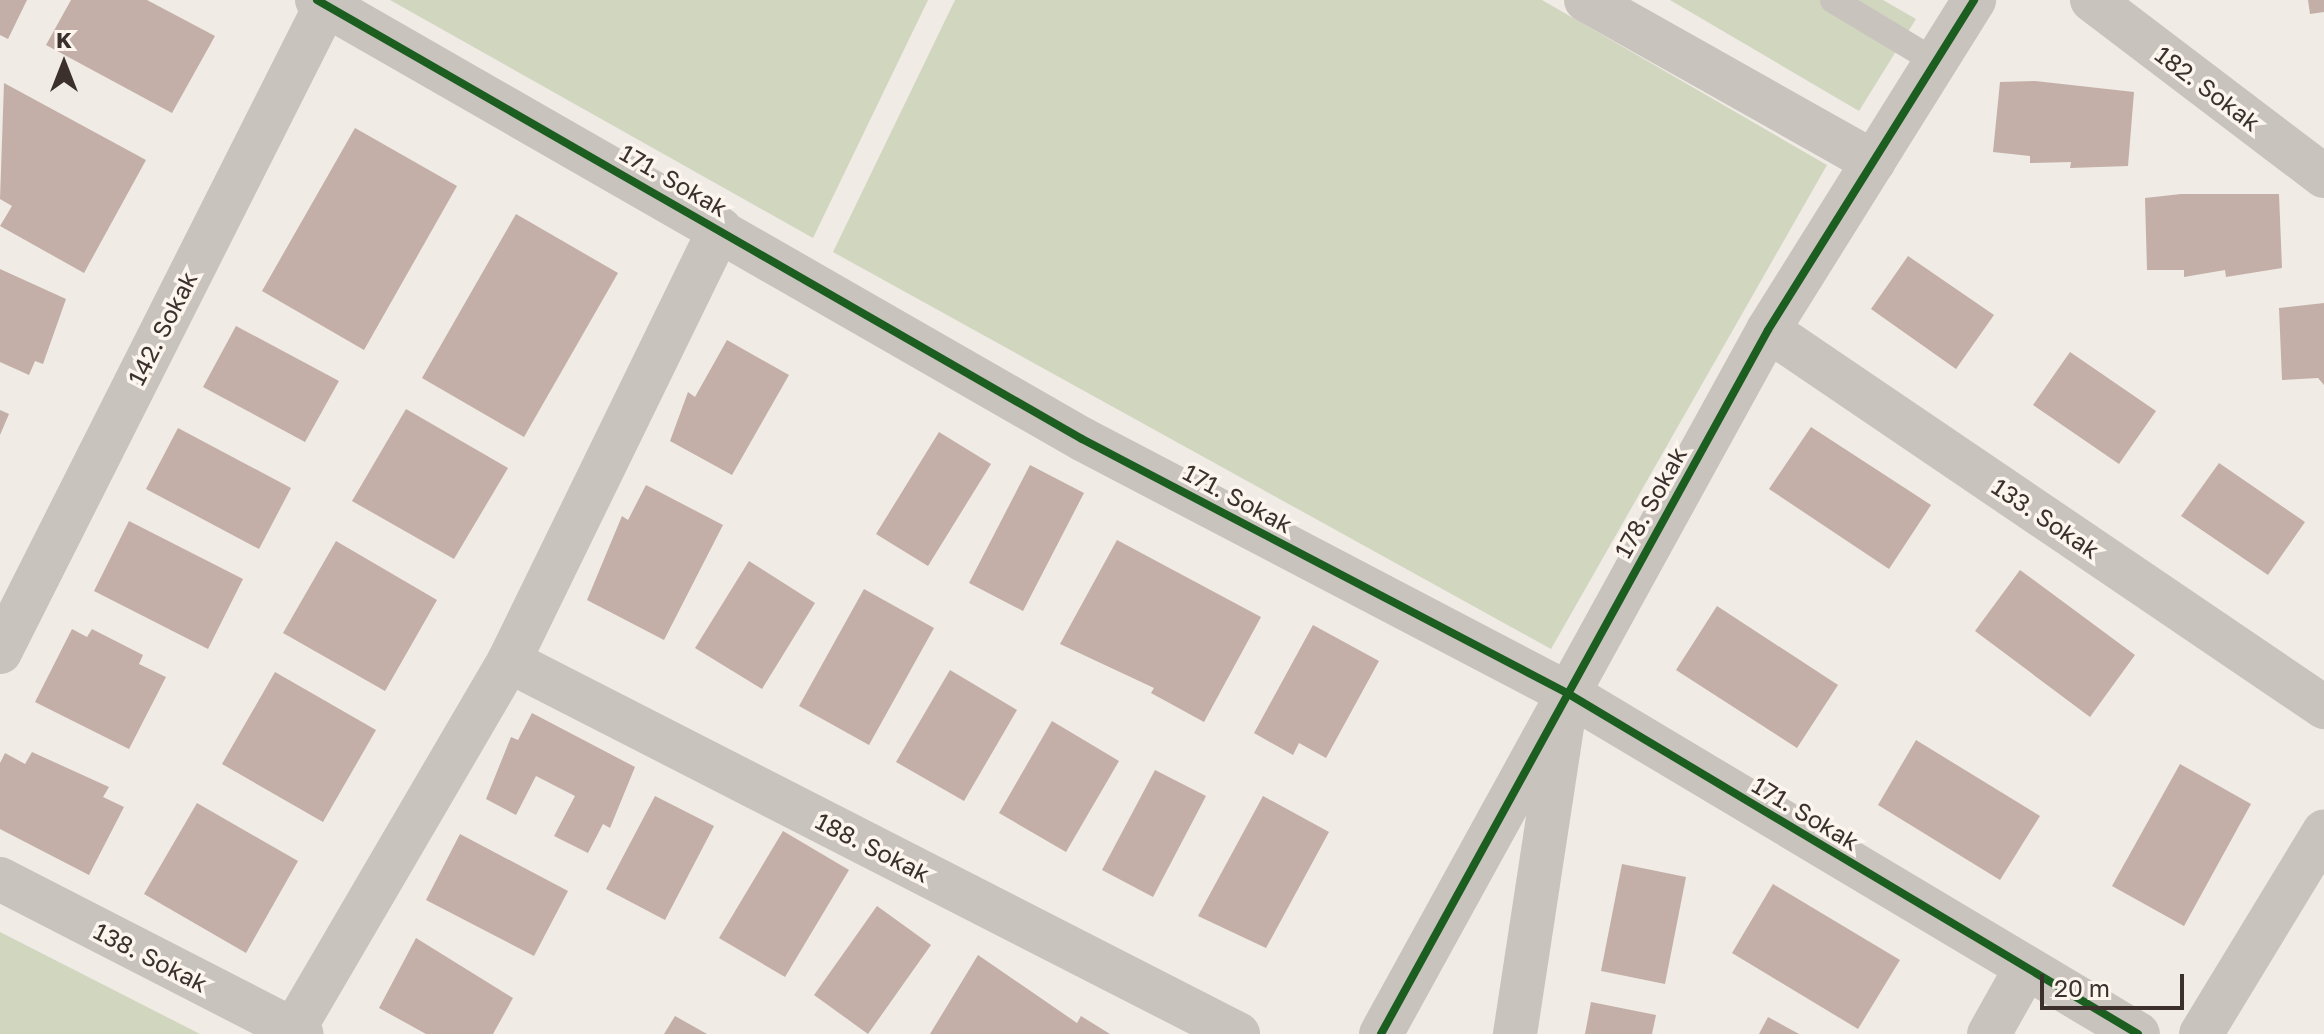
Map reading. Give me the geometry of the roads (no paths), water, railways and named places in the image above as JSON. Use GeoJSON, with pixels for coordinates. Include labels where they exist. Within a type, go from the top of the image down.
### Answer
{"type":"FeatureCollection","features":[{"type":"Feature","properties":{"kind":"street"},"geometry":{"type":"LineString","coordinates":[[1586,0],[1874,162]]}},
{"type":"Feature","properties":{"kind":"street","name":"178. Sokak"},"geometry":{"type":"LineString","coordinates":[[1381,1034],[1768,330],[1974,0]]}},
{"type":"Feature","properties":{"kind":"street","name":"182. Sokak"},"geometry":{"type":"LineString","coordinates":[[2092,0],[2324,176]]}},
{"type":"Feature","properties":{"kind":"street","name":"171. Sokak"},"geometry":{"type":"LineString","coordinates":[[322,2],[1082,439],[1567,693],[2138,1034]]}},
{"type":"Feature","properties":{"kind":"street","name":"142. Sokak"},"geometry":{"type":"LineString","coordinates":[[0,652],[322,2]]}},
{"type":"Feature","properties":{"kind":"street"},"geometry":{"type":"LineString","coordinates":[[295,1033],[509,661],[720,229]]}},
{"type":"Feature","properties":{"kind":"street","name":"133. Sokak"},"geometry":{"type":"LineString","coordinates":[[1768,330],[2324,707]]}},
{"type":"Feature","properties":{"kind":"street","name":"188. Sokak"},"geometry":{"type":"LineString","coordinates":[[509,661],[1238,1034]]}},
{"type":"Feature","properties":{"kind":"street"},"geometry":{"type":"LineString","coordinates":[[1515,1034],[1567,693]]}},
{"type":"Feature","properties":{"kind":"street"},"geometry":{"type":"LineString","coordinates":[[2201,1034],[2324,832]]}},
{"type":"Feature","properties":{"kind":"street","name":"138. Sokak"},"geometry":{"type":"LineString","coordinates":[[0,879],[295,1033]]}},
{"type":"Feature","properties":{"kind":"street"},"geometry":{"type":"LineString","coordinates":[[1989,1034],[2026,968]]}},
{"type":"Feature","properties":{"kind":"lane"},"geometry":{"type":"LineString","coordinates":[[1833,0],[1936,62]]}}]}
